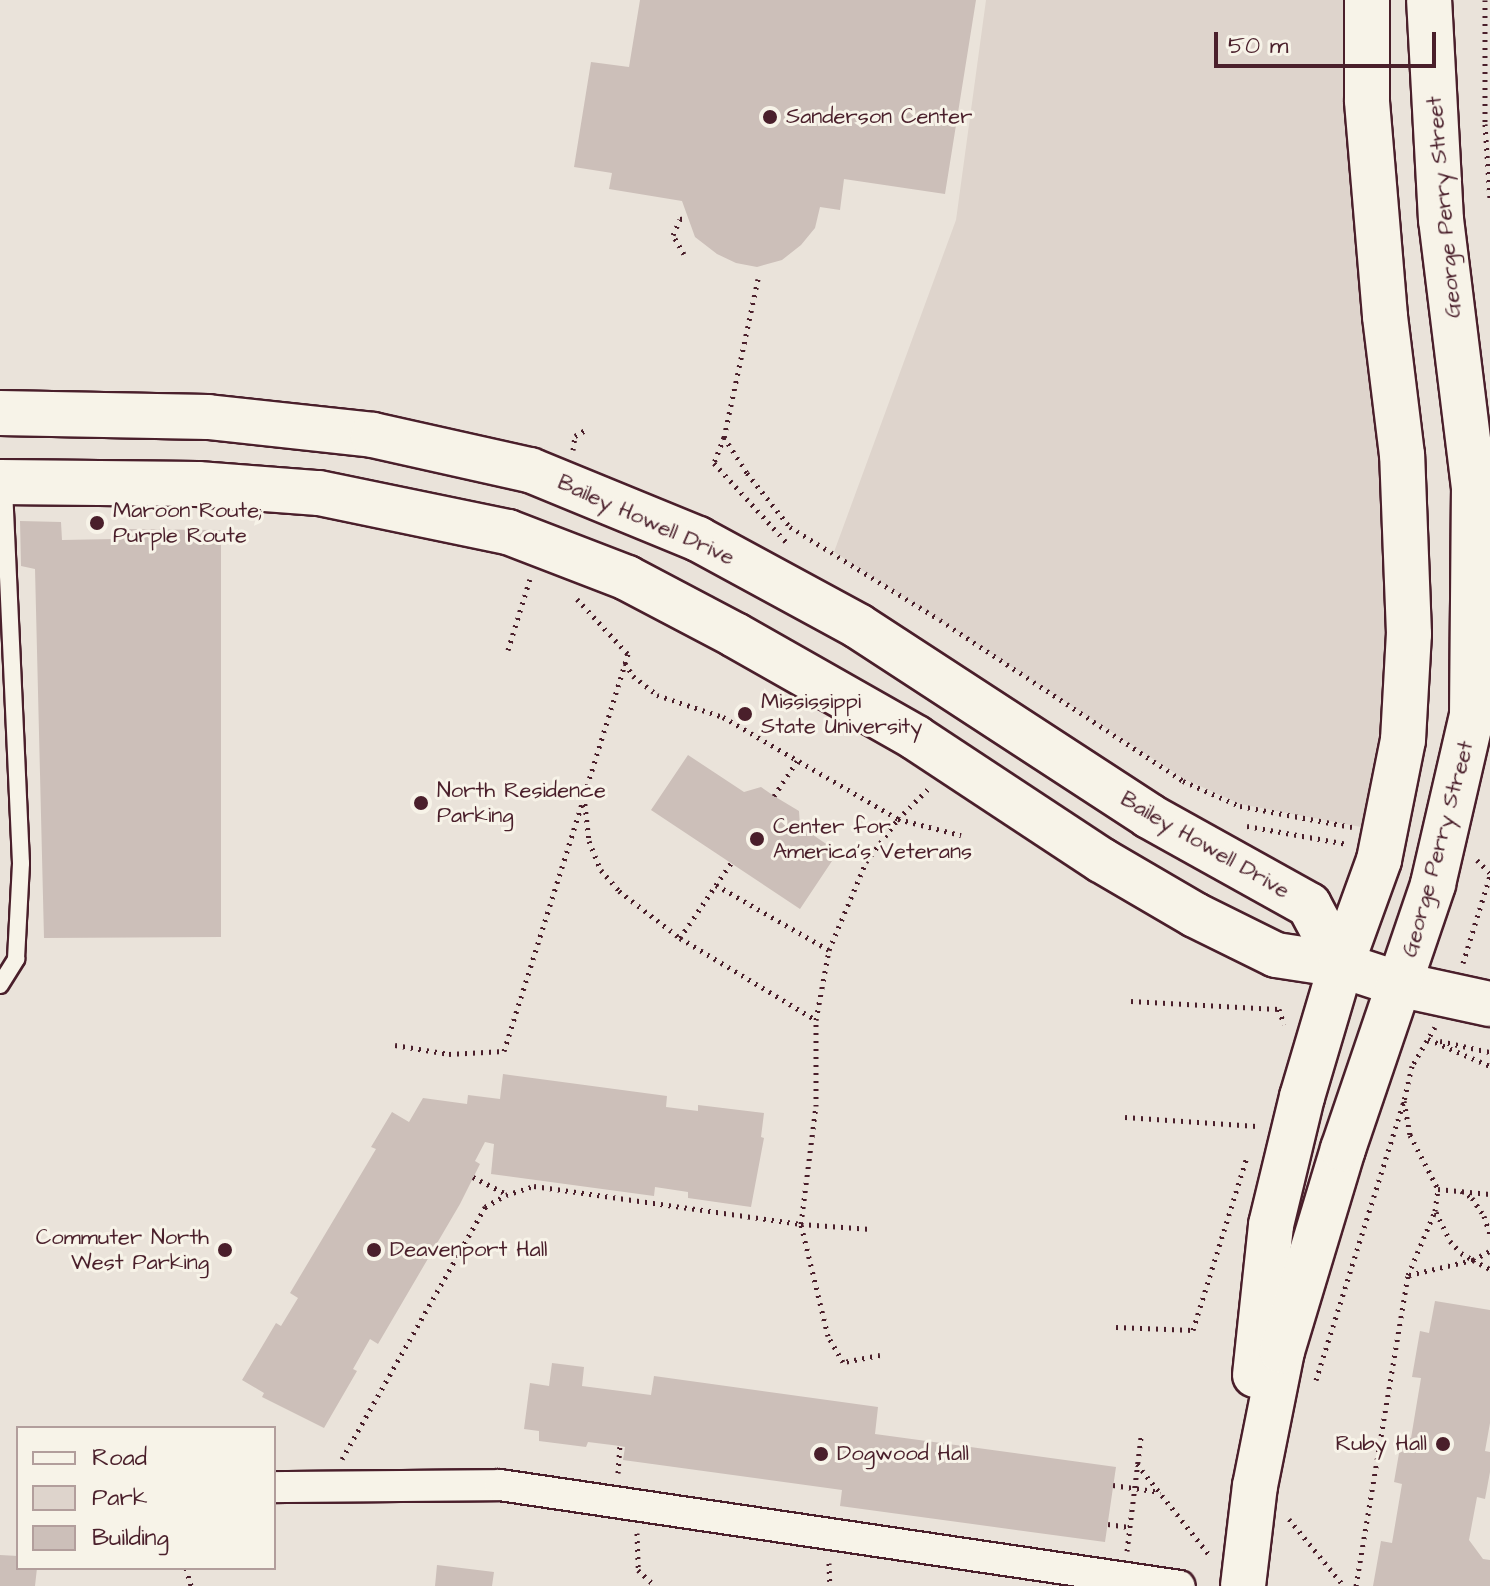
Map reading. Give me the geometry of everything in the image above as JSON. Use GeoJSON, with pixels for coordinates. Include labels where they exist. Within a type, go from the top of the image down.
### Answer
{"type":"FeatureCollection","features":[{"type":"Feature","properties":{"kind":"street","name":"George Perry Street"},"geometry":{"type":"LineString","coordinates":[[1255,1486],[1256,1360],[1271,1225],[1302,1097],[1341,965],[1383,840],[1403,740],[1409,634],[1402,455],[1385,316],[1367,100],[1367,0]]}},
{"type":"Feature","properties":{"kind":"street","name":"George Perry Street"},"geometry":{"type":"LineString","coordinates":[[1230,1575],[1255,1486],[1282,1351],[1343,1149],[1402,985],[1442,848],[1472,715],[1474,488],[1441,220],[1429,0]]}},
{"type":"Feature","properties":{"kind":"street","name":"Bailey Howell Drive"},"geometry":{"type":"LineString","coordinates":[[0,413],[208,417],[387,437],[530,470],[698,539],[858,626],[1149,816],[1309,905],[1341,965]]}},
{"type":"Feature","properties":{"kind":"street"},"geometry":{"type":"LineString","coordinates":[[2,482],[198,484],[319,493],[508,532],[627,578],[916,738],[1101,860],[1195,915],[1276,955],[1341,965],[1402,985],[1471,1000]]}},
{"type":"Feature","properties":{"kind":"street"},"geometry":{"type":"LineString","coordinates":[[276,1487],[500,1485],[1180,1586]]}},
{"type":"Feature","properties":{"kind":"lane"},"geometry":{"type":"LineString","coordinates":[[0,985],[16,959],[21,863],[2,482]]}},
{"type":"Feature","properties":{"kind":"path"},"geometry":{"type":"LineString","coordinates":[[1485,0],[1485,124],[1490,200]]}},
{"type":"Feature","properties":{"kind":"path"},"geometry":{"type":"LineString","coordinates":[[684,254],[673,235],[680,219],[687,218]]}},
{"type":"Feature","properties":{"kind":"path"},"geometry":{"type":"LineString","coordinates":[[758,279],[724,437],[714,463],[760,517],[792,547]]}},
{"type":"Feature","properties":{"kind":"path"},"geometry":{"type":"LineString","coordinates":[[724,437],[747,473],[790,527],[940,620],[1183,781],[1240,806],[1383,840]]}},
{"type":"Feature","properties":{"kind":"path"},"geometry":{"type":"LineString","coordinates":[[508,650],[531,575],[542,578]]}},
{"type":"Feature","properties":{"kind":"path"},"geometry":{"type":"LineString","coordinates":[[395,1045],[449,1054],[504,1051],[628,654],[575,597]]}},
{"type":"Feature","properties":{"kind":"path"},"geometry":{"type":"LineString","coordinates":[[625,663],[633,676],[657,695],[723,717],[898,819],[961,835]]}},
{"type":"Feature","properties":{"kind":"path"},"geometry":{"type":"LineString","coordinates":[[988,710],[1017,673]]}},
{"type":"Feature","properties":{"kind":"path"},"geometry":{"type":"LineString","coordinates":[[774,796],[797,761]]}},
{"type":"Feature","properties":{"kind":"path"},"geometry":{"type":"LineString","coordinates":[[880,1355],[843,1362],[828,1336],[801,1224],[816,1106],[816,1020],[829,950],[866,862],[898,819],[949,762]]}},
{"type":"Feature","properties":{"kind":"path"},"geometry":{"type":"LineString","coordinates":[[584,796],[589,841],[601,870],[619,891],[680,938],[816,1020]]}},
{"type":"Feature","properties":{"kind":"path"},"geometry":{"type":"LineString","coordinates":[[1233,822],[1338,843],[1383,840]]}},
{"type":"Feature","properties":{"kind":"path"},"geometry":{"type":"LineString","coordinates":[[1442,848],[1473,856],[1490,875],[1471,1000]]}},
{"type":"Feature","properties":{"kind":"path"},"geometry":{"type":"LineString","coordinates":[[680,938],[731,863]]}},
{"type":"Feature","properties":{"kind":"path"},"geometry":{"type":"LineString","coordinates":[[716,885],[829,950]]}},
{"type":"Feature","properties":{"kind":"path"},"geometry":{"type":"LineString","coordinates":[[1131,1001],[1279,1009],[1283,1032]]}},
{"type":"Feature","properties":{"kind":"path"},"geometry":{"type":"LineString","coordinates":[[1428,1039],[1490,1052]]}},
{"type":"Feature","properties":{"kind":"path"},"geometry":{"type":"LineString","coordinates":[[1428,1039],[1490,1066]]}},
{"type":"Feature","properties":{"kind":"path"},"geometry":{"type":"LineString","coordinates":[[1314,1388],[1404,1101],[1412,1066],[1428,1039]]}},
{"type":"Feature","properties":{"kind":"path"},"geometry":{"type":"LineString","coordinates":[[1356,1586],[1408,1275],[1435,1211],[1438,1189],[1410,1135],[1404,1101]]}},
{"type":"Feature","properties":{"kind":"path"},"geometry":{"type":"LineString","coordinates":[[1252,1140],[1260,1112]]}},
{"type":"Feature","properties":{"kind":"path"},"geometry":{"type":"LineString","coordinates":[[1125,1117],[1257,1126]]}},
{"type":"Feature","properties":{"kind":"path"},"geometry":{"type":"LineString","coordinates":[[1116,1327],[1193,1330],[1248,1155]]}},
{"type":"Feature","properties":{"kind":"path"},"geometry":{"type":"LineString","coordinates":[[473,1177],[506,1195]]}},
{"type":"Feature","properties":{"kind":"path"},"geometry":{"type":"LineString","coordinates":[[327,1487],[485,1207],[506,1195],[534,1186],[801,1224],[871,1229]]}},
{"type":"Feature","properties":{"kind":"path"},"geometry":{"type":"LineString","coordinates":[[1438,1189],[1490,1194]]}},
{"type":"Feature","properties":{"kind":"path"},"geometry":{"type":"LineString","coordinates":[[1459,1190],[1472,1198],[1490,1235]]}},
{"type":"Feature","properties":{"kind":"path"},"geometry":{"type":"LineString","coordinates":[[1435,1211],[1450,1241],[1490,1269]]}},
{"type":"Feature","properties":{"kind":"path"},"geometry":{"type":"LineString","coordinates":[[1408,1275],[1473,1260],[1490,1251]]}},
{"type":"Feature","properties":{"kind":"path"},"geometry":{"type":"LineString","coordinates":[[1123,1577],[1141,1437]]}},
{"type":"Feature","properties":{"kind":"path"},"geometry":{"type":"LineString","coordinates":[[1137,1464],[1230,1575]]}},
{"type":"Feature","properties":{"kind":"path"},"geometry":{"type":"LineString","coordinates":[[1113,1485],[1160,1492]]}},
{"type":"Feature","properties":{"kind":"path"},"geometry":{"type":"LineString","coordinates":[[643,1505],[636,1540],[638,1570],[655,1586]]}},
{"type":"Feature","properties":{"kind":"path"},"geometry":{"type":"LineString","coordinates":[[1286,1515],[1344,1586]]}},
{"type":"Feature","properties":{"kind":"path"},"geometry":{"type":"LineString","coordinates":[[1108,1524],[1129,1527]]}},
{"type":"Feature","properties":{"kind":"shaded area","name":"Mississippi State University"},"geometry":{"type":"Polygon","coordinates":[[[0,0],[1490,0],[1490,1586],[0,1586],[0,0]]]}},
{"type":"Feature","properties":{"kind":"green space"},"geometry":{"type":"Polygon","coordinates":[[[986,0],[1346,0],[1391,581],[1384,707],[1361,827],[1240,804],[1184,779],[834,552],[956,220],[986,0]]]}},
{"type":"Feature","properties":{"kind":"building","name":"Sanderson Center"},"geometry":{"type":"Polygon","coordinates":[[[640,0],[976,0],[945,194],[844,179],[840,210],[820,207],[815,228],[801,245],[782,260],[757,267],[736,263],[717,254],[695,237],[682,201],[609,189],[612,173],[574,167],[591,62],[629,67],[640,0]]]}},
{"type":"Feature","properties":{"kind":"building"},"geometry":{"type":"Polygon","coordinates":[[[20,521],[61,522],[62,540],[115,539],[114,529],[221,530],[221,937],[44,938],[35,569],[21,566],[20,521]]]}},
{"type":"Feature","properties":{"kind":"building","name":"Center for America's Veterans"},"geometry":{"type":"Polygon","coordinates":[[[688,755],[744,792],[761,787],[799,811],[800,826],[838,852],[800,909],[651,810],[688,755]]]}},
{"type":"Feature","properties":{"kind":"building","name":"Deavenport Hall"},"geometry":{"type":"Polygon","coordinates":[[[503,1074],[667,1096],[666,1107],[698,1111],[698,1105],[764,1113],[761,1137],[764,1138],[751,1207],[688,1198],[688,1192],[655,1187],[654,1196],[491,1174],[494,1144],[485,1142],[475,1161],[480,1164],[460,1204],[378,1344],[370,1339],[353,1369],[357,1371],[324,1428],[262,1397],[264,1393],[242,1380],[276,1323],[281,1326],[298,1298],[290,1293],[376,1149],[371,1147],[392,1112],[409,1122],[423,1098],[467,1104],[468,1095],[500,1099],[503,1074]]]}},
{"type":"Feature","properties":{"kind":"building","name":"Ruby Hall"},"geometry":{"type":"Polygon","coordinates":[[[1435,1301],[1490,1310],[1490,1423],[1485,1451],[1490,1452],[1490,1472],[1485,1499],[1477,1497],[1469,1540],[1483,1559],[1490,1560],[1490,1586],[1373,1586],[1381,1541],[1392,1543],[1402,1484],[1394,1482],[1402,1436],[1411,1438],[1421,1378],[1412,1377],[1420,1331],[1429,1333],[1435,1301]]]}},
{"type":"Feature","properties":{"kind":"building","name":"Dogwood Hall"},"geometry":{"type":"Polygon","coordinates":[[[552,1363],[584,1367],[582,1386],[651,1395],[654,1376],[878,1407],[875,1434],[1116,1467],[1105,1542],[840,1506],[842,1490],[623,1460],[625,1447],[620,1446],[588,1442],[586,1447],[539,1441],[539,1431],[524,1429],[530,1383],[549,1386],[552,1363]]]}},
{"type":"Feature","properties":{"kind":"building"},"geometry":{"type":"Polygon","coordinates":[[[0,1555],[16,1556],[16,1570],[37,1570],[35,1586],[0,1586],[0,1555]]]}},
{"type":"Feature","properties":{"kind":"building"},"geometry":{"type":"Polygon","coordinates":[[[437,1565],[494,1572],[492,1586],[435,1586],[437,1565]]]}},
{"type":"Feature","properties":{"kind":"place","name":"Sanderson Center"},"geometry":{"type":"Point","coordinates":[770,117]}},
{"type":"Feature","properties":{"kind":"place","name":"Maroon Route; Purple Route"},"geometry":{"type":"Point","coordinates":[97,523]}},
{"type":"Feature","properties":{"kind":"place","name":"Mississippi State University"},"geometry":{"type":"Point","coordinates":[745,714]}},
{"type":"Feature","properties":{"kind":"place","name":"North Residence Parking"},"geometry":{"type":"Point","coordinates":[421,803]}},
{"type":"Feature","properties":{"kind":"place","name":"Center for America's Veterans"},"geometry":{"type":"Point","coordinates":[757,839]}},
{"type":"Feature","properties":{"kind":"place","name":"Commuter North West Parking"},"geometry":{"type":"Point","coordinates":[225,1250]}},
{"type":"Feature","properties":{"kind":"place","name":"Deavenport Hall"},"geometry":{"type":"Point","coordinates":[374,1250]}},
{"type":"Feature","properties":{"kind":"place","name":"Ruby Hall"},"geometry":{"type":"Point","coordinates":[1443,1444]}},
{"type":"Feature","properties":{"kind":"place","name":"Dogwood Hall"},"geometry":{"type":"Point","coordinates":[821,1454]}}]}
